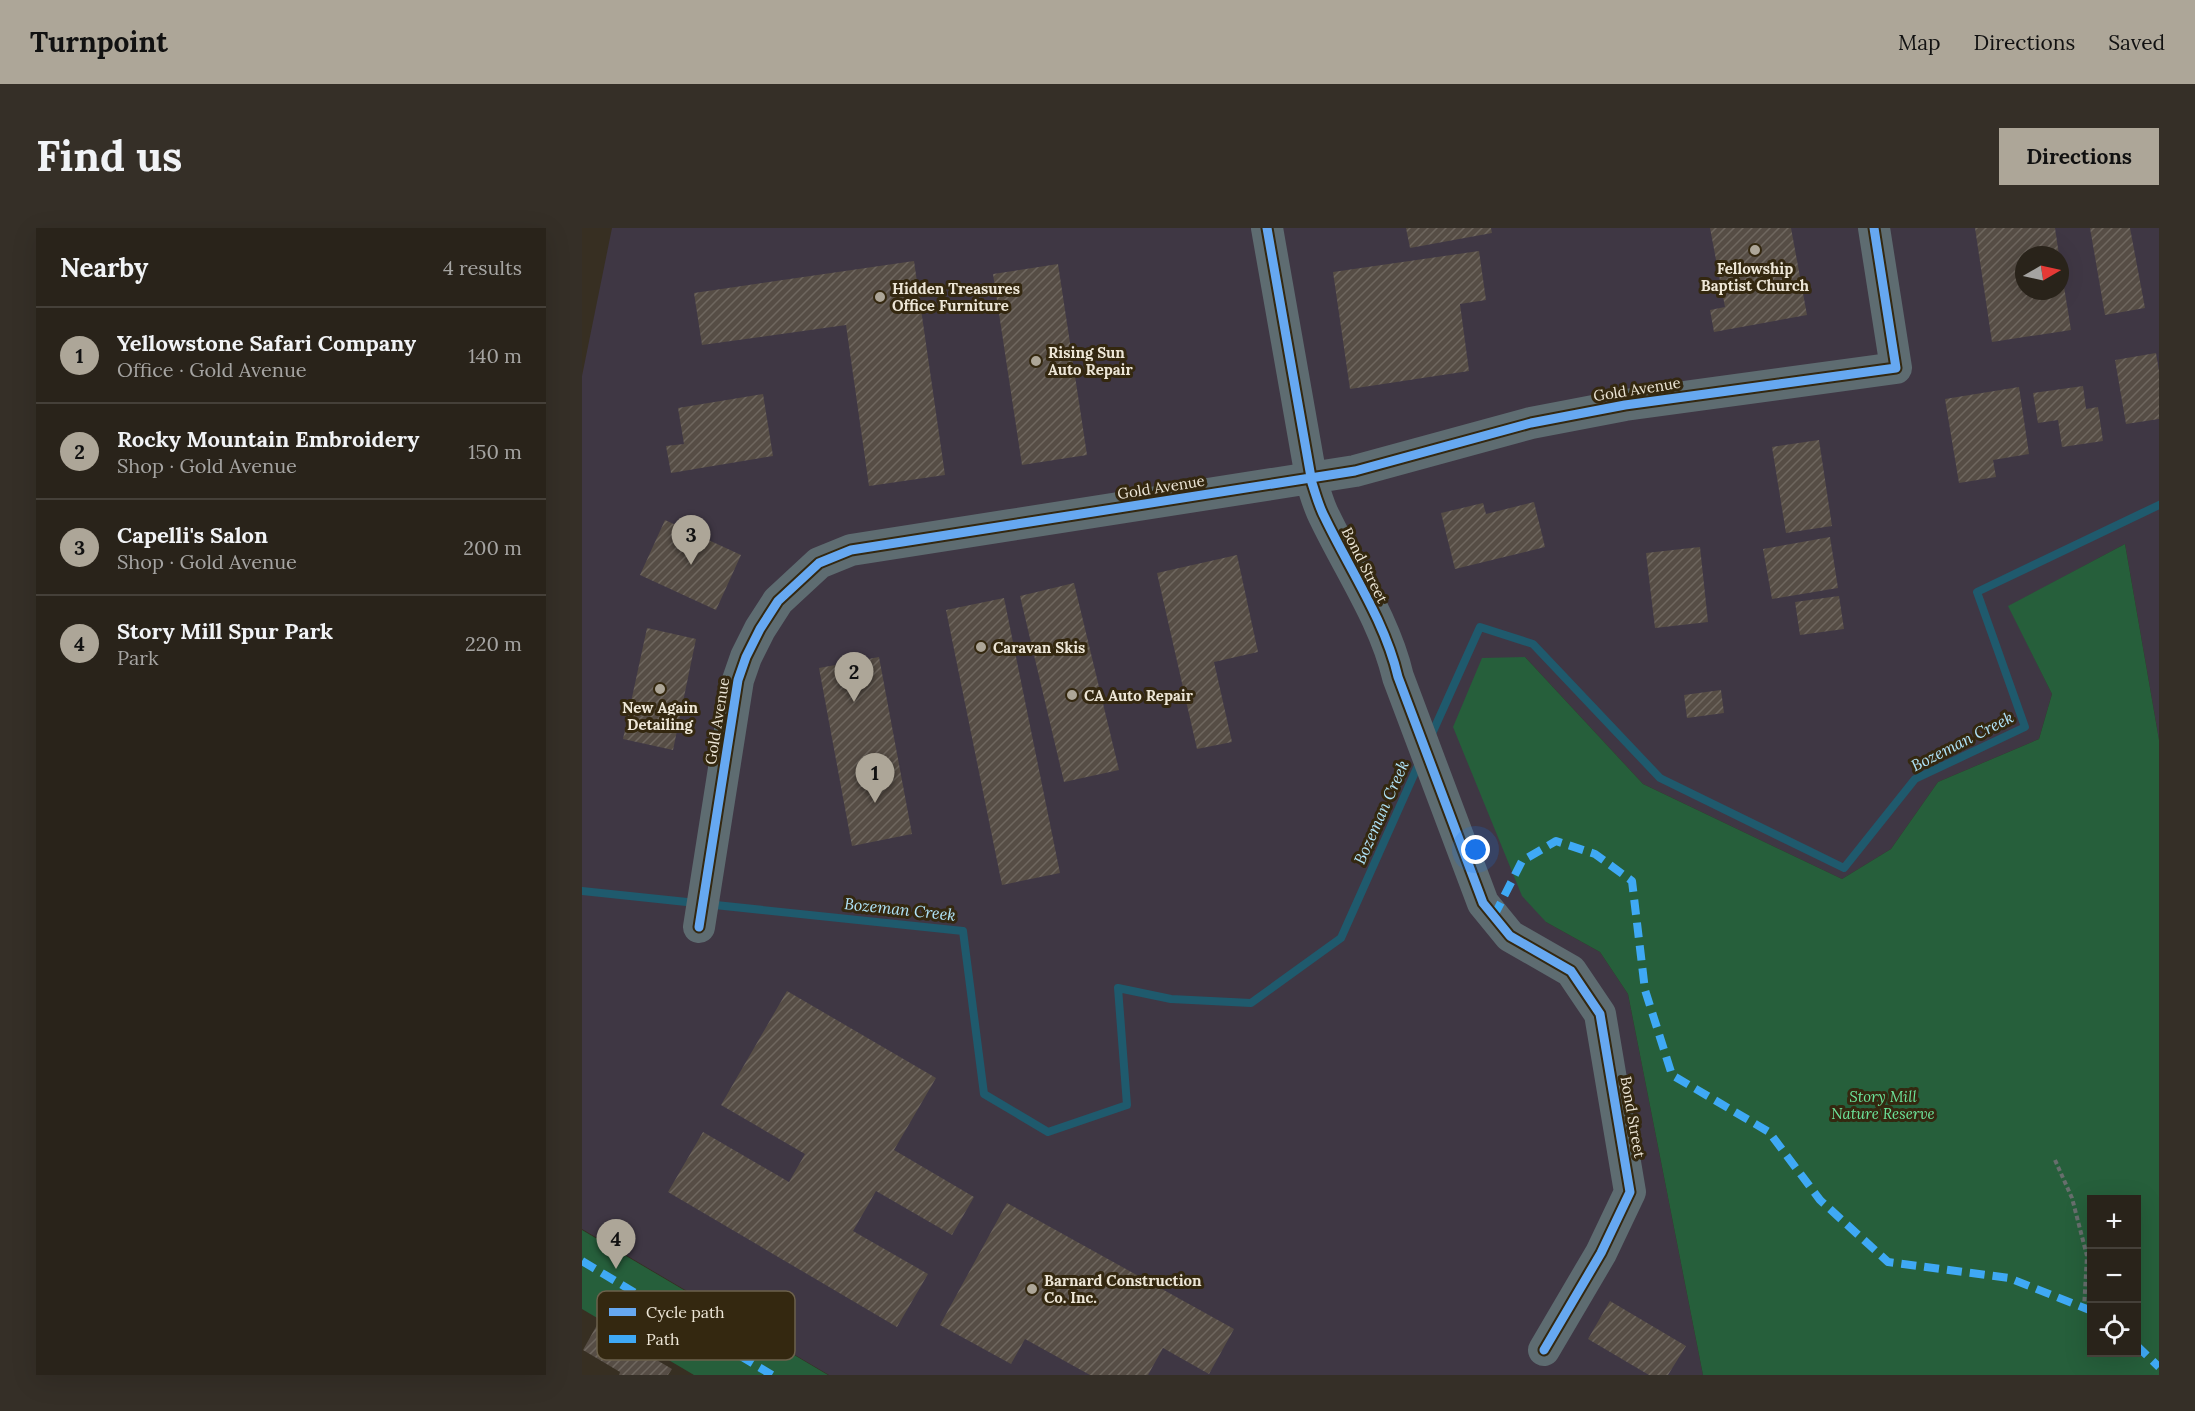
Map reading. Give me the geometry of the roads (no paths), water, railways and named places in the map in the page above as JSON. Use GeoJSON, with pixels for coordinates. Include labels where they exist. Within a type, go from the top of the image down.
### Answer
{"type":"FeatureCollection","features":[{"type":"Feature","properties":{"kind":"street","name":"Bond Street"},"geometry":{"type":"LineString","coordinates":[[1267,228],[1311,478],[1323,516],[1365,596],[1394,660],[1398,677],[1488,909],[1510,936],[1571,971],[1600,1014],[1630,1192],[1601,1253],[1544,1350]]}},
{"type":"Feature","properties":{"kind":"street","name":"Gold Avenue"},"geometry":{"type":"LineString","coordinates":[[699,927],[738,680],[760,629],[778,601],[819,563],[851,550],[1354,471],[1531,423],[1615,407],[1896,368],[1874,228]]}},
{"type":"Feature","properties":{"kind":"waterway","name":"Bozeman Creek"},"geometry":{"type":"LineString","coordinates":[[1430,738],[1480,627],[1533,644],[1660,778],[1844,868],[1915,779],[2025,727],[1977,592],[2159,505]]}},
{"type":"Feature","properties":{"kind":"waterway","name":"Bozeman Creek"},"geometry":{"type":"LineString","coordinates":[[582,891],[963,931],[984,1094],[1048,1132],[1127,1105],[1118,988],[1171,999],[1251,1003],[1341,938],[1420,761]]}},
{"type":"Feature","properties":{"kind":"place","name":"Fellowship Baptist Church"},"geometry":{"type":"Point","coordinates":[1755,250]}},
{"type":"Feature","properties":{"kind":"place","name":"Hidden Treasures Office Furniture"},"geometry":{"type":"Point","coordinates":[880,297]}},
{"type":"Feature","properties":{"kind":"place","name":"Rising Sun Auto Repair"},"geometry":{"type":"Point","coordinates":[1036,361]}},
{"type":"Feature","properties":{"kind":"place","name":"Capelli's Salon"},"geometry":{"type":"Point","coordinates":[691,565]}},
{"type":"Feature","properties":{"kind":"place","name":"Caravan Skis"},"geometry":{"type":"Point","coordinates":[981,647]}},
{"type":"Feature","properties":{"kind":"place","name":"New Again Detailing"},"geometry":{"type":"Point","coordinates":[660,689]}},
{"type":"Feature","properties":{"kind":"place","name":"CA Auto Repair"},"geometry":{"type":"Point","coordinates":[1072,695]}},
{"type":"Feature","properties":{"kind":"place","name":"Rocky Mountain Embroidery"},"geometry":{"type":"Point","coordinates":[854,702]}},
{"type":"Feature","properties":{"kind":"place","name":"Yellowstone Safari Company"},"geometry":{"type":"Point","coordinates":[875,803]}},
{"type":"Feature","properties":{"kind":"place","name":"Story Mill Spur Park"},"geometry":{"type":"Point","coordinates":[616,1269]}},
{"type":"Feature","properties":{"kind":"place","name":"Barnard Construction Co. Inc."},"geometry":{"type":"Point","coordinates":[1032,1289]}},
{"type":"Feature","properties":{"kind":"park label","name":"Story Mill Nature Reserve"},"geometry":{"type":"Point","coordinates":[1883,1104]}}]}
